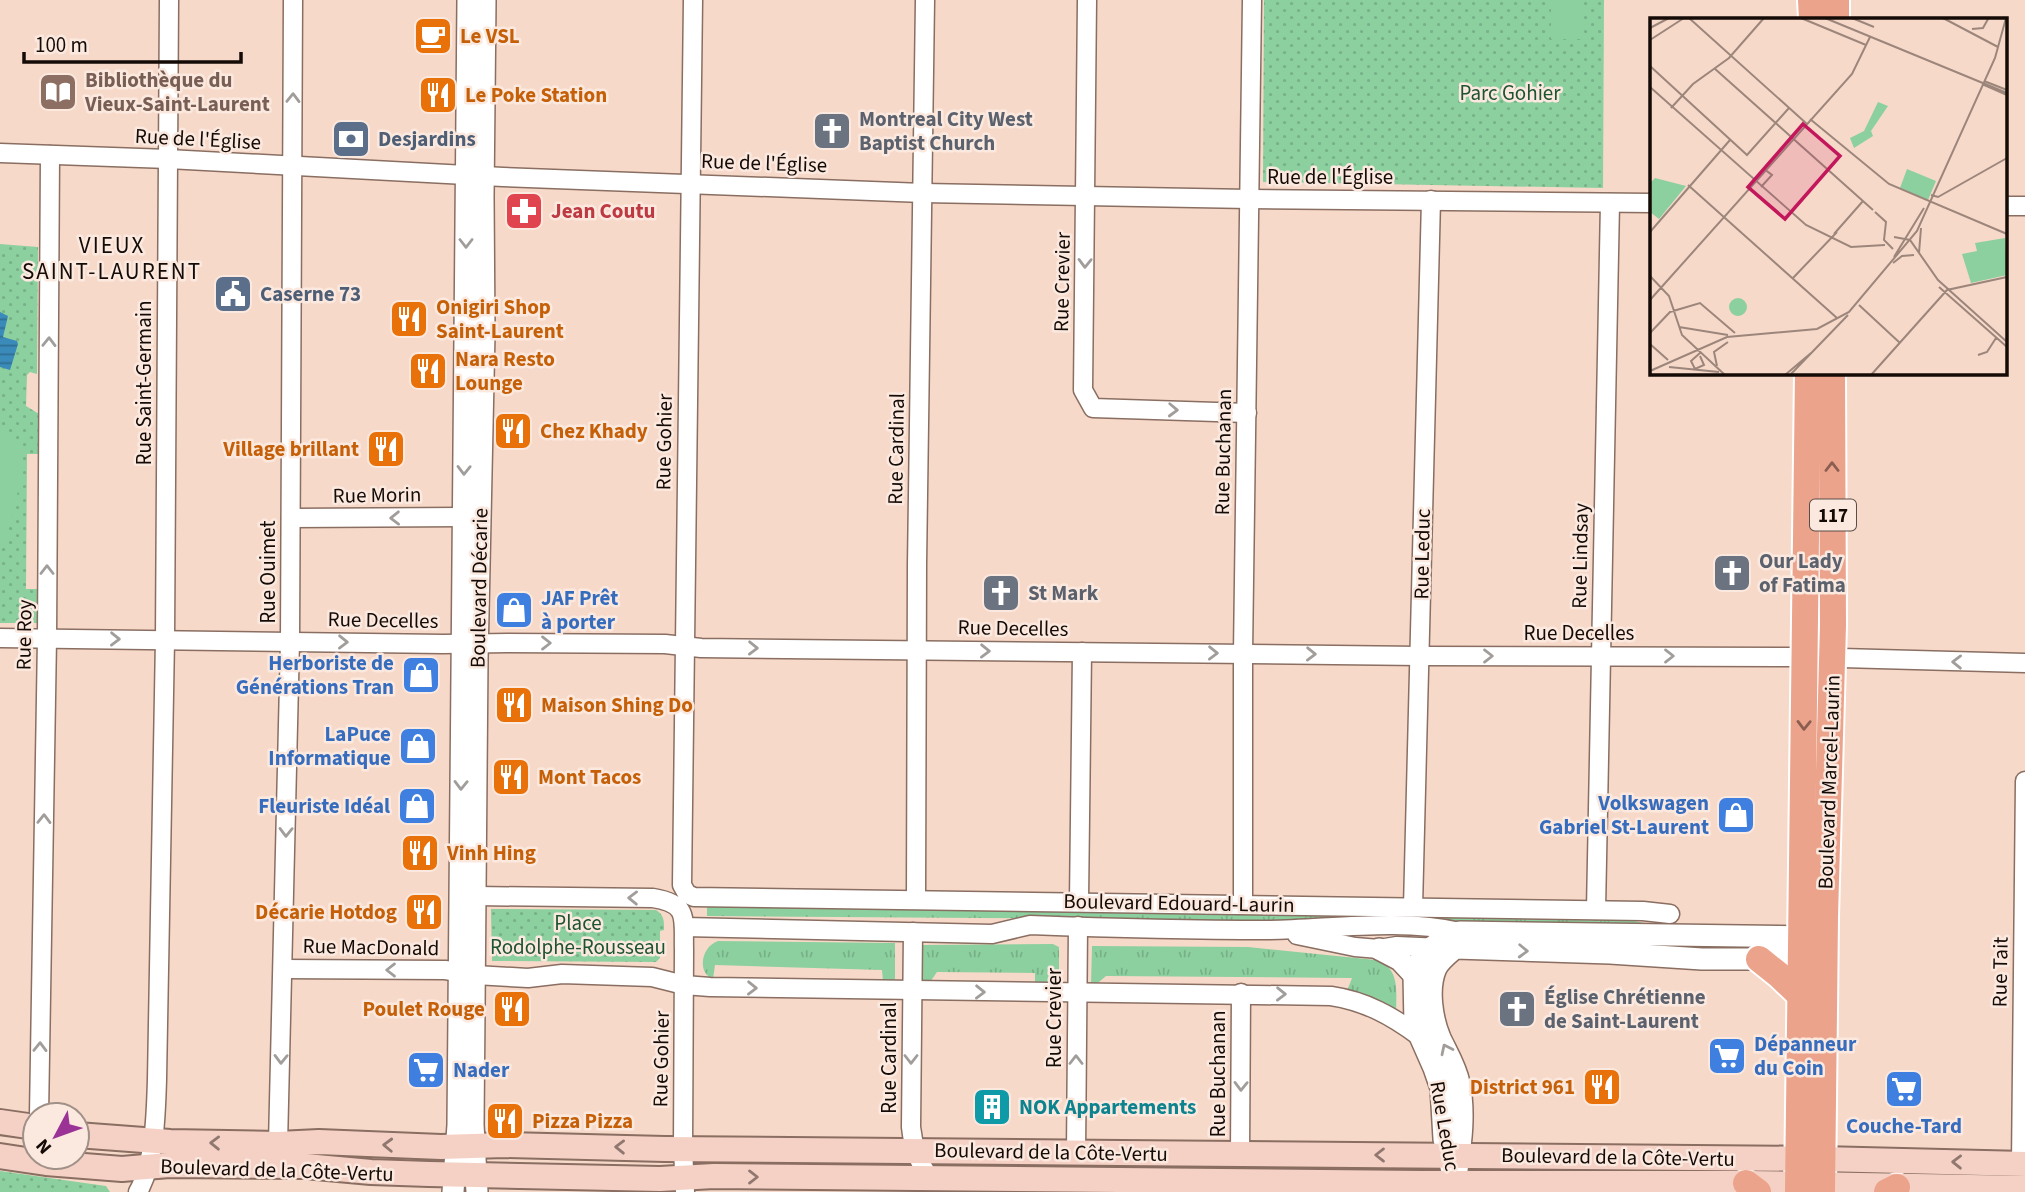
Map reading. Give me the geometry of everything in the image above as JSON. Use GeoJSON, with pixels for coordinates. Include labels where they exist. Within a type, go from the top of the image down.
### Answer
{"type":"FeatureCollection","features":[{"type":"Feature","properties":{"kind":"main road"},"geometry":{"type":"LineString","coordinates":[[1811,0],[1812,18]]}},
{"type":"Feature","properties":{"kind":"main road"},"geometry":{"type":"LineString","coordinates":[[1836,0],[1836,18]]}},
{"type":"Feature","properties":{"kind":"main road","name":"Boulevard Marcel-Laurin"},"geometry":{"type":"LineString","coordinates":[[1808,374],[1805,657],[1813,947],[1810,1178]]}},
{"type":"Feature","properties":{"kind":"main road","name":"Boulevard Marcel-Laurin"},"geometry":{"type":"LineString","coordinates":[[1810,1178],[1800,995],[1813,947],[1833,658],[1832,374]]}},
{"type":"Feature","properties":{"kind":"main road"},"geometry":{"type":"LineString","coordinates":[[1759,959],[1800,995]]}},
{"type":"Feature","properties":{"kind":"main road"},"geometry":{"type":"LineString","coordinates":[[0,1122],[21,1125]]}},
{"type":"Feature","properties":{"kind":"main road","name":"Boulevard de la Côte-Vertu"},"geometry":{"type":"LineString","coordinates":[[91,1136],[170,1142],[278,1144],[319,1142],[466,1146],[1454,1156],[1810,1178],[1892,1189],[2025,1188]]}},
{"type":"Feature","properties":{"kind":"main road","name":"Boulevard de la Côte-Vertu"},"geometry":{"type":"LineString","coordinates":[[0,1156],[122,1169],[169,1165],[305,1167],[465,1183],[660,1179],[685,1185],[714,1176],[930,1179],[976,1186],[1455,1183],[1752,1187],[1810,1178],[2023,1164]]}},
{"type":"Feature","properties":{"kind":"street","name":"Rue Saint-Germain"},"geometry":{"type":"LineString","coordinates":[[152,1139],[157,1079],[165,639],[169,0]]}},
{"type":"Feature","properties":{"kind":"street","name":"Rue Ouimet"},"geometry":{"type":"LineString","coordinates":[[278,1144],[290,641],[293,0]]}},
{"type":"Feature","properties":{"kind":"street","name":"Boulevard Décarie"},"geometry":{"type":"LineString","coordinates":[[465,1183],[466,1146],[473,1125],[467,974],[471,643],[484,333],[468,0]]}},
{"type":"Feature","properties":{"kind":"street","name":"Boulevard Décarie"},"geometry":{"type":"LineString","coordinates":[[467,974],[476,896],[471,643],[464,517],[475,175],[485,0]]}},
{"type":"Feature","properties":{"kind":"street","name":"Rue Gohier"},"geometry":{"type":"LineString","coordinates":[[685,890],[685,646],[693,0]]}},
{"type":"Feature","properties":{"kind":"street","name":"Rue Cardinal"},"geometry":{"type":"LineString","coordinates":[[916,899],[925,0]]}},
{"type":"Feature","properties":{"kind":"street","name":"Rue Crevier"},"geometry":{"type":"LineString","coordinates":[[1087,0],[1083,390],[1093,408],[1247,413]]}},
{"type":"Feature","properties":{"kind":"street","name":"Rue Buchanan"},"geometry":{"type":"LineString","coordinates":[[1243,904],[1243,653],[1252,0]]}},
{"type":"Feature","properties":{"kind":"street","name":"Rue de l'Église"},"geometry":{"type":"LineString","coordinates":[[0,153],[923,193],[1650,203]]}},
{"type":"Feature","properties":{"kind":"street","name":"Rue Roy"},"geometry":{"type":"LineString","coordinates":[[38,1101],[47,638],[51,156]]}},
{"type":"Feature","properties":{"kind":"street","name":"Rue Leduc"},"geometry":{"type":"LineString","coordinates":[[1413,907],[1431,201]]}},
{"type":"Feature","properties":{"kind":"street","name":"Rue Lindsay"},"geometry":{"type":"LineString","coordinates":[[1596,910],[1610,203]]}},
{"type":"Feature","properties":{"kind":"street","name":"Rue Morin"},"geometry":{"type":"LineString","coordinates":[[290,519],[464,517]]}},
{"type":"Feature","properties":{"kind":"street","name":"Rue Decelles"},"geometry":{"type":"LineString","coordinates":[[0,638],[1420,656],[1805,657],[2025,663]]}},
{"type":"Feature","properties":{"kind":"street"},"geometry":{"type":"LineString","coordinates":[[1079,901],[1082,652]]}},
{"type":"Feature","properties":{"kind":"street","name":"Rue Tait"},"geometry":{"type":"LineString","coordinates":[[2023,1164],[2025,781]]}},
{"type":"Feature","properties":{"kind":"street","name":"Boulevard Edouard-Laurin"},"geometry":{"type":"LineString","coordinates":[[685,890],[694,897],[1654,911],[1670,914]]}},
{"type":"Feature","properties":{"kind":"street"},"geometry":{"type":"LineString","coordinates":[[476,896],[653,898],[678,907],[684,917],[684,927]]}},
{"type":"Feature","properties":{"kind":"street","name":"Boulevard Edouard-Laurin"},"geometry":{"type":"LineString","coordinates":[[684,927],[992,934],[1030,925],[1269,930],[1371,926],[1437,927],[1457,940],[1702,959],[1759,959],[1813,947]]}},
{"type":"Feature","properties":{"kind":"street","name":"Rue Crevier"},"geometry":{"type":"LineString","coordinates":[[1076,1153],[1078,926]]}},
{"type":"Feature","properties":{"kind":"street","name":"Rue Gohier"},"geometry":{"type":"LineString","coordinates":[[684,927],[685,1185]]}},
{"type":"Feature","properties":{"kind":"street","name":"Boulevard Edouard-Laurin"},"geometry":{"type":"LineString","coordinates":[[1269,930],[1355,947],[1431,947]]}},
{"type":"Feature","properties":{"kind":"street","name":"Rue Cardinal"},"geometry":{"type":"LineString","coordinates":[[913,932],[911,1127],[920,1165],[930,1179]]}},
{"type":"Feature","properties":{"kind":"street"},"geometry":{"type":"LineString","coordinates":[[1702,959],[1706,936]]}},
{"type":"Feature","properties":{"kind":"street","name":"Boulevard Edouard-Laurin"},"geometry":{"type":"LineString","coordinates":[[1457,940],[1706,936],[1813,947]]}},
{"type":"Feature","properties":{"kind":"street","name":"Rue Leduc"},"geometry":{"type":"LineString","coordinates":[[1454,1156],[1462,1139],[1459,1081],[1437,1030],[1432,1001],[1436,968],[1457,940]]}},
{"type":"Feature","properties":{"kind":"street"},"geometry":{"type":"LineString","coordinates":[[1379,949],[1399,960],[1414,975],[1419,962],[1431,947],[1440,941],[1457,940]]}},
{"type":"Feature","properties":{"kind":"street","name":"Rue MacDonald"},"geometry":{"type":"LineString","coordinates":[[283,969],[445,970],[467,974]]}},
{"type":"Feature","properties":{"kind":"street"},"geometry":{"type":"LineString","coordinates":[[467,974],[528,978],[562,974],[641,976],[684,985],[710,987],[1241,993],[1343,997],[1368,1005],[1394,1018],[1419,1036]]}},
{"type":"Feature","properties":{"kind":"street","name":"Rue Leduc"},"geometry":{"type":"LineString","coordinates":[[1414,975],[1414,1016],[1419,1036],[1441,1088],[1444,1133],[1454,1156],[1455,1183]]}},
{"type":"Feature","properties":{"kind":"street","name":"Rue Buchanan"},"geometry":{"type":"LineString","coordinates":[[1240,1154],[1241,993]]}},
{"type":"Feature","properties":{"kind":"street"},"geometry":{"type":"LineString","coordinates":[[138,1192],[147,1167],[152,1139]]}},
{"type":"Feature","properties":{"kind":"street"},"geometry":{"type":"LineString","coordinates":[[976,1186],[979,1171],[1007,1152]]}},
{"type":"Feature","properties":{"kind":"street"},"geometry":{"type":"LineString","coordinates":[[1161,1153],[1162,1186]]}},
{"type":"Feature","properties":{"kind":"green space","name":"Parc Gohier"},"geometry":{"type":"Polygon","coordinates":[[[1264,0],[1604,0],[1603,188],[1263,182],[1264,0]]]}},
{"type":"Feature","properties":{"kind":"green space"},"geometry":{"type":"Polygon","coordinates":[[[1551,0],[1583,0],[1583,39],[1551,39],[1551,0]]]}},
{"type":"Feature","properties":{"kind":"green space"},"geometry":{"type":"Polygon","coordinates":[[[0,244],[38,247],[37,374],[30,372],[27,375],[26,406],[39,414],[38,454],[27,454],[26,589],[38,589],[37,623],[0,623],[0,244]]]}},
{"type":"Feature","properties":{"kind":"green space"},"geometry":{"type":"Polygon","coordinates":[[[0,431],[17,442],[23,457],[16,501],[0,555],[0,431]]]}},
{"type":"Feature","properties":{"kind":"green space"},"geometry":{"type":"Polygon","coordinates":[[[707,906],[1635,921],[1658,926],[707,916],[707,906]]]}},
{"type":"Feature","properties":{"kind":"green space","name":"Place Rodolphe-Rousseau"},"geometry":{"type":"Polygon","coordinates":[[[491,909],[656,910],[662,916],[664,930],[660,931],[660,958],[656,962],[492,961],[491,909]]]}},
{"type":"Feature","properties":{"kind":"green space"},"geometry":{"type":"Polygon","coordinates":[[[718,941],[895,943],[895,979],[892,982],[883,981],[882,970],[715,965],[713,979],[704,971],[703,959],[708,948],[718,941]]]}},
{"type":"Feature","properties":{"kind":"green space"},"geometry":{"type":"Polygon","coordinates":[[[1053,944],[1059,947],[1059,988],[1035,988],[1035,973],[937,972],[930,982],[921,983],[922,945],[1053,944]]]}},
{"type":"Feature","properties":{"kind":"green space"},"geometry":{"type":"Polygon","coordinates":[[[1092,946],[1248,947],[1376,960],[1390,969],[1393,975],[1396,1014],[1347,991],[1352,978],[1106,976],[1091,985],[1092,946]]]}},
{"type":"Feature","properties":{"kind":"green space"},"geometry":{"type":"Polygon","coordinates":[[[0,1171],[106,1186],[110,1192],[0,1192],[0,1171]]]}},
{"type":"Feature","properties":{"kind":"water"},"geometry":{"type":"Polygon","coordinates":[[[0,312],[8,316],[3,337],[17,341],[18,344],[10,370],[0,367],[0,312]]]}},
{"type":"Feature","properties":{"kind":"place","name":"Le VSL"},"geometry":{"type":"Point","coordinates":[433,36]}},
{"type":"Feature","properties":{"kind":"place","name":"Bibliothèque du Vieux-Saint-Laurent"},"geometry":{"type":"Point","coordinates":[58,92]}},
{"type":"Feature","properties":{"kind":"place","name":"Le Poke Station"},"geometry":{"type":"Point","coordinates":[438,95]}},
{"type":"Feature","properties":{"kind":"place","name":"Montreal City West Baptist Church"},"geometry":{"type":"Point","coordinates":[832,131]}},
{"type":"Feature","properties":{"kind":"place","name":"Desjardins"},"geometry":{"type":"Point","coordinates":[351,139]}},
{"type":"Feature","properties":{"kind":"place","name":"Jean Coutu"},"geometry":{"type":"Point","coordinates":[524,211]}},
{"type":"Feature","properties":{"kind":"place","name":"Caserne 73"},"geometry":{"type":"Point","coordinates":[233,294]}},
{"type":"Feature","properties":{"kind":"place","name":"Onigiri Shop Saint-Laurent"},"geometry":{"type":"Point","coordinates":[409,319]}},
{"type":"Feature","properties":{"kind":"place","name":"Nara Resto Lounge"},"geometry":{"type":"Point","coordinates":[428,371]}},
{"type":"Feature","properties":{"kind":"place","name":"Chez Khady"},"geometry":{"type":"Point","coordinates":[513,431]}},
{"type":"Feature","properties":{"kind":"place","name":"Village brillant"},"geometry":{"type":"Point","coordinates":[386,449]}},
{"type":"Feature","properties":{"kind":"place","name":"Our Lady of Fatima"},"geometry":{"type":"Point","coordinates":[1732,573]}},
{"type":"Feature","properties":{"kind":"place","name":"St Mark"},"geometry":{"type":"Point","coordinates":[1001,593]}},
{"type":"Feature","properties":{"kind":"place","name":"JAF Prêt à porter"},"geometry":{"type":"Point","coordinates":[514,610]}},
{"type":"Feature","properties":{"kind":"place","name":"Herboriste de Générations Tran"},"geometry":{"type":"Point","coordinates":[421,675]}},
{"type":"Feature","properties":{"kind":"place","name":"Maison Shing Do"},"geometry":{"type":"Point","coordinates":[514,705]}},
{"type":"Feature","properties":{"kind":"place","name":"LaPuce Informatique"},"geometry":{"type":"Point","coordinates":[418,746]}},
{"type":"Feature","properties":{"kind":"place","name":"Mont Tacos"},"geometry":{"type":"Point","coordinates":[511,777]}},
{"type":"Feature","properties":{"kind":"place","name":"Fleuriste Idéal"},"geometry":{"type":"Point","coordinates":[417,806]}},
{"type":"Feature","properties":{"kind":"place","name":"Volkswagen Gabriel St-Laurent"},"geometry":{"type":"Point","coordinates":[1736,815]}},
{"type":"Feature","properties":{"kind":"place","name":"Vinh Hing"},"geometry":{"type":"Point","coordinates":[420,853]}},
{"type":"Feature","properties":{"kind":"place","name":"Décarie Hotdog"},"geometry":{"type":"Point","coordinates":[424,912]}},
{"type":"Feature","properties":{"kind":"place","name":"Poulet Rouge"},"geometry":{"type":"Point","coordinates":[512,1009]}},
{"type":"Feature","properties":{"kind":"place","name":"Église Chrétienne de Saint-Laurent"},"geometry":{"type":"Point","coordinates":[1517,1009]}},
{"type":"Feature","properties":{"kind":"place","name":"Dépanneur du Coin"},"geometry":{"type":"Point","coordinates":[1727,1056]}},
{"type":"Feature","properties":{"kind":"place","name":"Nader"},"geometry":{"type":"Point","coordinates":[426,1070]}},
{"type":"Feature","properties":{"kind":"place","name":"District 961"},"geometry":{"type":"Point","coordinates":[1602,1087]}},
{"type":"Feature","properties":{"kind":"place","name":"Couche-Tard"},"geometry":{"type":"Point","coordinates":[1904,1089]}},
{"type":"Feature","properties":{"kind":"place","name":"NOK Appartements"},"geometry":{"type":"Point","coordinates":[992,1107]}},
{"type":"Feature","properties":{"kind":"place","name":"Pizza Pizza"},"geometry":{"type":"Point","coordinates":[505,1121]}},
{"type":"Feature","properties":{"kind":"district","name":"VIEUX SAINT-LAURENT"},"geometry":{"type":"Point","coordinates":[112,258]}}]}
